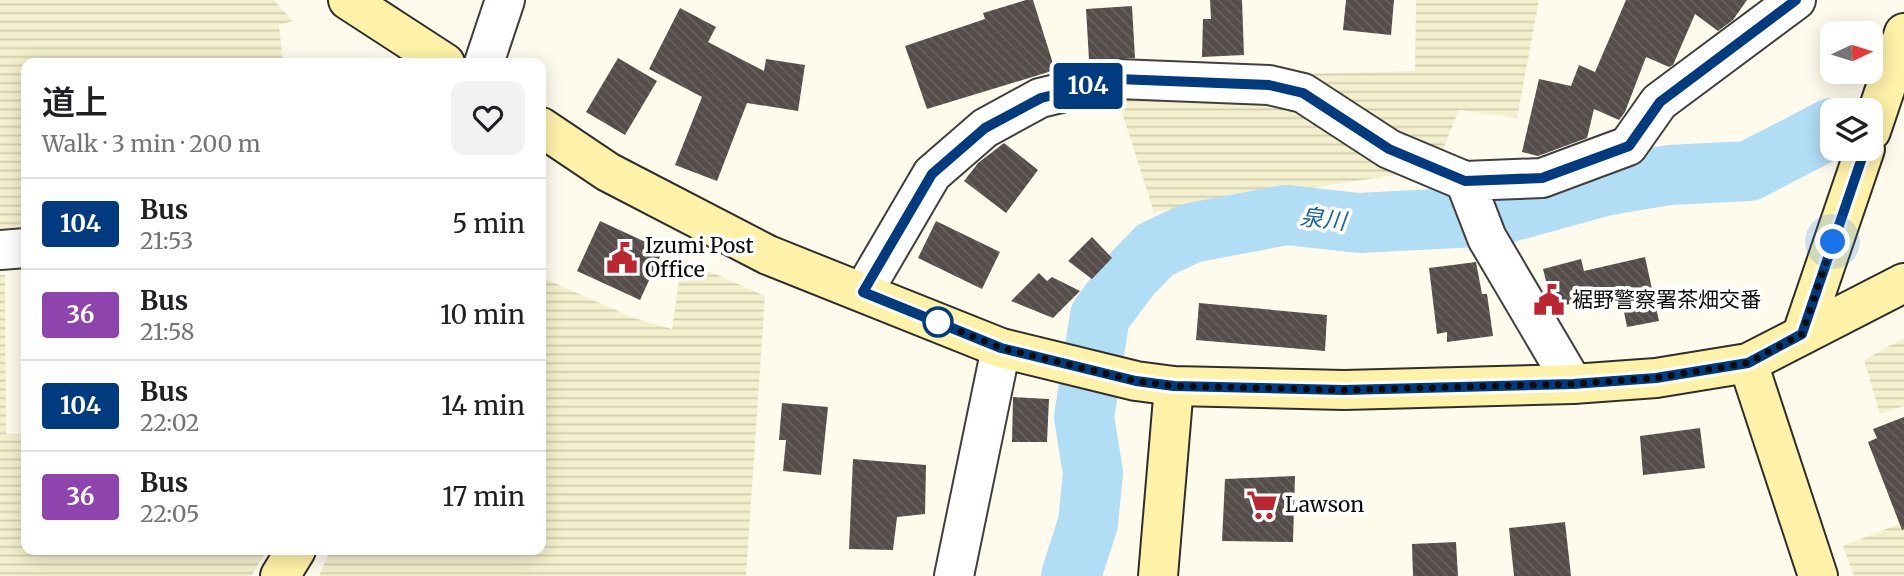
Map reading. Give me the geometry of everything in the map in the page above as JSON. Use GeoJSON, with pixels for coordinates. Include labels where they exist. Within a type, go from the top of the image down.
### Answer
{"type":"FeatureCollection","features":[{"type":"Feature","properties":{"kind":"street"},"geometry":{"type":"LineString","coordinates":[[348,0],[436,58]]}},
{"type":"Feature","properties":{"kind":"street"},"geometry":{"type":"LineString","coordinates":[[486,58],[505,0]]}},
{"type":"Feature","properties":{"kind":"street"},"geometry":{"type":"LineString","coordinates":[[863,292],[932,174],[985,128],[1041,98],[1118,79],[1269,85],[1303,93],[1389,149],[1467,190],[1542,178],[1629,146],[1660,102],[1796,0]]}},
{"type":"Feature","properties":{"kind":"street"},"geometry":{"type":"LineString","coordinates":[[1882,98],[1901,43]]}},
{"type":"Feature","properties":{"kind":"street"},"geometry":{"type":"LineString","coordinates":[[546,130],[608,172],[755,249],[1019,353],[1136,381],[1174,386],[1344,390],[1573,384],[1656,378],[1748,363],[1904,283]]}},
{"type":"Feature","properties":{"kind":"street"},"geometry":{"type":"LineString","coordinates":[[1802,334],[1861,161]]}},
{"type":"Feature","properties":{"kind":"street"},"geometry":{"type":"LineString","coordinates":[[1467,190],[1488,238],[1573,384]]}},
{"type":"Feature","properties":{"kind":"street"},"geometry":{"type":"LineString","coordinates":[[0,250],[21,248]]}},
{"type":"Feature","properties":{"kind":"street"},"geometry":{"type":"LineString","coordinates":[[954,576],[1019,353]]}},
{"type":"Feature","properties":{"kind":"street"},"geometry":{"type":"LineString","coordinates":[[1748,363],[1818,576]]}},
{"type":"Feature","properties":{"kind":"street"},"geometry":{"type":"LineString","coordinates":[[1158,576],[1174,386]]}},
{"type":"Feature","properties":{"kind":"street"},"geometry":{"type":"LineString","coordinates":[[280,576],[293,555]]}},
{"type":"Feature","properties":{"kind":"shaded area"},"geometry":{"type":"Polygon","coordinates":[[[0,0],[274,0],[293,21],[279,25],[282,58],[21,58],[21,232],[0,234],[0,0]]]}},
{"type":"Feature","properties":{"kind":"shaded area"},"geometry":{"type":"Polygon","coordinates":[[[1416,0],[1539,0],[1517,118],[1459,110],[1435,169],[1154,212],[1116,94],[1302,74],[1415,71],[1416,0]]]}},
{"type":"Feature","properties":{"kind":"shaded area"},"geometry":{"type":"Polygon","coordinates":[[[682,259],[765,296],[746,576],[319,576],[328,555],[546,555],[546,279],[634,318],[672,329],[682,259]]]}},
{"type":"Feature","properties":{"kind":"shaded area"},"geometry":{"type":"Polygon","coordinates":[[[0,275],[5,275],[6,434],[21,434],[21,555],[264,555],[251,576],[0,576],[0,275]]]}},
{"type":"Feature","properties":{"kind":"shaded area"},"geometry":{"type":"Polygon","coordinates":[[[1904,338],[1904,406],[1880,414],[1864,360],[1904,338]]]}},
{"type":"Feature","properties":{"kind":"shaded area"},"geometry":{"type":"Polygon","coordinates":[[[1904,522],[1904,576],[1854,576],[1843,546],[1904,522]]]}},
{"type":"Feature","properties":{"kind":"building"},"geometry":{"type":"Polygon","coordinates":[[[1033,0],[1055,70],[927,109],[905,46],[985,19],[983,13],[1033,0]]]}},
{"type":"Feature","properties":{"kind":"building"},"geometry":{"type":"Polygon","coordinates":[[[1210,0],[1242,0],[1244,55],[1202,57],[1203,19],[1211,19],[1210,0]]]}},
{"type":"Feature","properties":{"kind":"building"},"geometry":{"type":"Polygon","coordinates":[[[1346,0],[1394,0],[1391,35],[1343,30],[1346,0]]]}},
{"type":"Feature","properties":{"kind":"building"},"geometry":{"type":"Polygon","coordinates":[[[1626,0],[1747,0],[1733,20],[1718,31],[1695,14],[1673,65],[1669,67],[1646,57],[1625,112],[1619,120],[1594,109],[1587,138],[1538,156],[1522,152],[1539,79],[1571,86],[1579,65],[1595,72],[1626,0]]]}},
{"type":"Feature","properties":{"kind":"building"},"geometry":{"type":"Polygon","coordinates":[[[1132,6],[1135,58],[1089,60],[1086,9],[1132,6]]]}},
{"type":"Feature","properties":{"kind":"building"},"geometry":{"type":"Polygon","coordinates":[[[680,8],[716,27],[708,42],[764,71],[766,59],[805,65],[798,111],[747,103],[717,181],[675,165],[702,97],[649,69],[680,8]]]}},
{"type":"Feature","properties":{"kind":"building"},"geometry":{"type":"Polygon","coordinates":[[[618,58],[657,81],[625,135],[586,112],[618,58]]]}},
{"type":"Feature","properties":{"kind":"building"},"geometry":{"type":"Polygon","coordinates":[[[1004,143],[1038,170],[1006,213],[964,181],[978,163],[1004,143]]]}},
{"type":"Feature","properties":{"kind":"building"},"geometry":{"type":"Polygon","coordinates":[[[600,221],[663,250],[640,300],[577,271],[600,221]]]}},
{"type":"Feature","properties":{"kind":"building"},"geometry":{"type":"Polygon","coordinates":[[[936,221],[1000,252],[982,289],[918,258],[936,221]]]}},
{"type":"Feature","properties":{"kind":"building"},"geometry":{"type":"Polygon","coordinates":[[[1092,237],[1112,258],[1092,279],[1068,261],[1092,237]]]}},
{"type":"Feature","properties":{"kind":"building"},"geometry":{"type":"Polygon","coordinates":[[[1645,257],[1659,321],[1627,327],[1622,302],[1612,304],[1609,294],[1554,308],[1552,305],[1543,269],[1581,259],[1584,271],[1645,257]]]}},
{"type":"Feature","properties":{"kind":"building"},"geometry":{"type":"Polygon","coordinates":[[[1476,262],[1482,294],[1487,294],[1493,336],[1447,342],[1447,332],[1437,334],[1429,268],[1476,262]]]}},
{"type":"Feature","properties":{"kind":"building"},"geometry":{"type":"Polygon","coordinates":[[[1039,273],[1047,281],[1052,277],[1080,291],[1053,318],[1011,301],[1039,273]]]}},
{"type":"Feature","properties":{"kind":"building"},"geometry":{"type":"Polygon","coordinates":[[[1199,303],[1327,315],[1325,351],[1196,340],[1199,303]]]}},
{"type":"Feature","properties":{"kind":"building"},"geometry":{"type":"Polygon","coordinates":[[[1013,397],[1049,399],[1047,442],[1012,442],[1013,397]]]}},
{"type":"Feature","properties":{"kind":"building"},"geometry":{"type":"Polygon","coordinates":[[[782,403],[828,407],[821,475],[783,471],[786,440],[779,440],[782,403]]]}},
{"type":"Feature","properties":{"kind":"building"},"geometry":{"type":"Polygon","coordinates":[[[1904,417],[1902,530],[1868,442],[1877,438],[1873,429],[1904,417]]]}},
{"type":"Feature","properties":{"kind":"building"},"geometry":{"type":"Polygon","coordinates":[[[1700,428],[1705,468],[1643,475],[1640,436],[1700,428]]]}},
{"type":"Feature","properties":{"kind":"building"},"geometry":{"type":"Polygon","coordinates":[[[853,459],[926,465],[925,514],[897,517],[893,550],[849,549],[853,459]]]}},
{"type":"Feature","properties":{"kind":"building"},"geometry":{"type":"Polygon","coordinates":[[[1295,476],[1293,542],[1222,541],[1225,479],[1295,476]]]}},
{"type":"Feature","properties":{"kind":"building"},"geometry":{"type":"Polygon","coordinates":[[[1565,522],[1571,576],[1514,576],[1509,528],[1565,522]]]}},
{"type":"Feature","properties":{"kind":"building"},"geometry":{"type":"Polygon","coordinates":[[[1456,542],[1458,576],[1413,576],[1412,544],[1456,542]]]}},
{"type":"Feature","properties":{"kind":"waterway","name":"泉川"},"geometry":{"type":"LineString","coordinates":[[1071,576],[1088,523],[1093,473],[1084,417],[1100,316],[1129,277],[1155,250],[1191,233],[1286,215],[1359,223],[1495,216],[1604,186],[1669,175],[1749,171],[1820,134]]}},
{"type":"Feature","properties":{"kind":"bus line","name":"104"},"geometry":{"type":"LineString","coordinates":[[1796,0],[1660,102],[1629,146],[1542,178],[1465,181],[1389,149],[1303,93],[1269,85],[1118,79],[1041,98],[985,128],[932,174],[863,292],[1001,348],[1136,381],[1174,386],[1344,390],[1573,384],[1656,378],[1748,363],[1802,334],[1861,161]]}},
{"type":"Feature","properties":{"kind":"place","name":"Izumi Post Office"},"geometry":{"type":"Point","coordinates":[622,258]}},
{"type":"Feature","properties":{"kind":"place","name":"裾野警察署茶畑交番"},"geometry":{"type":"Point","coordinates":[1549,300]}},
{"type":"Feature","properties":{"kind":"place","name":"Lawson"},"geometry":{"type":"Point","coordinates":[1262,505]}},
{"type":"Feature","properties":{"kind":"route"},"geometry":{"type":"LineString","coordinates":[[938,322],[932,320],[1001,348],[1136,381],[1174,386],[1344,390],[1573,384],[1656,378],[1748,363],[1802,334],[1833,242]]}}]}
